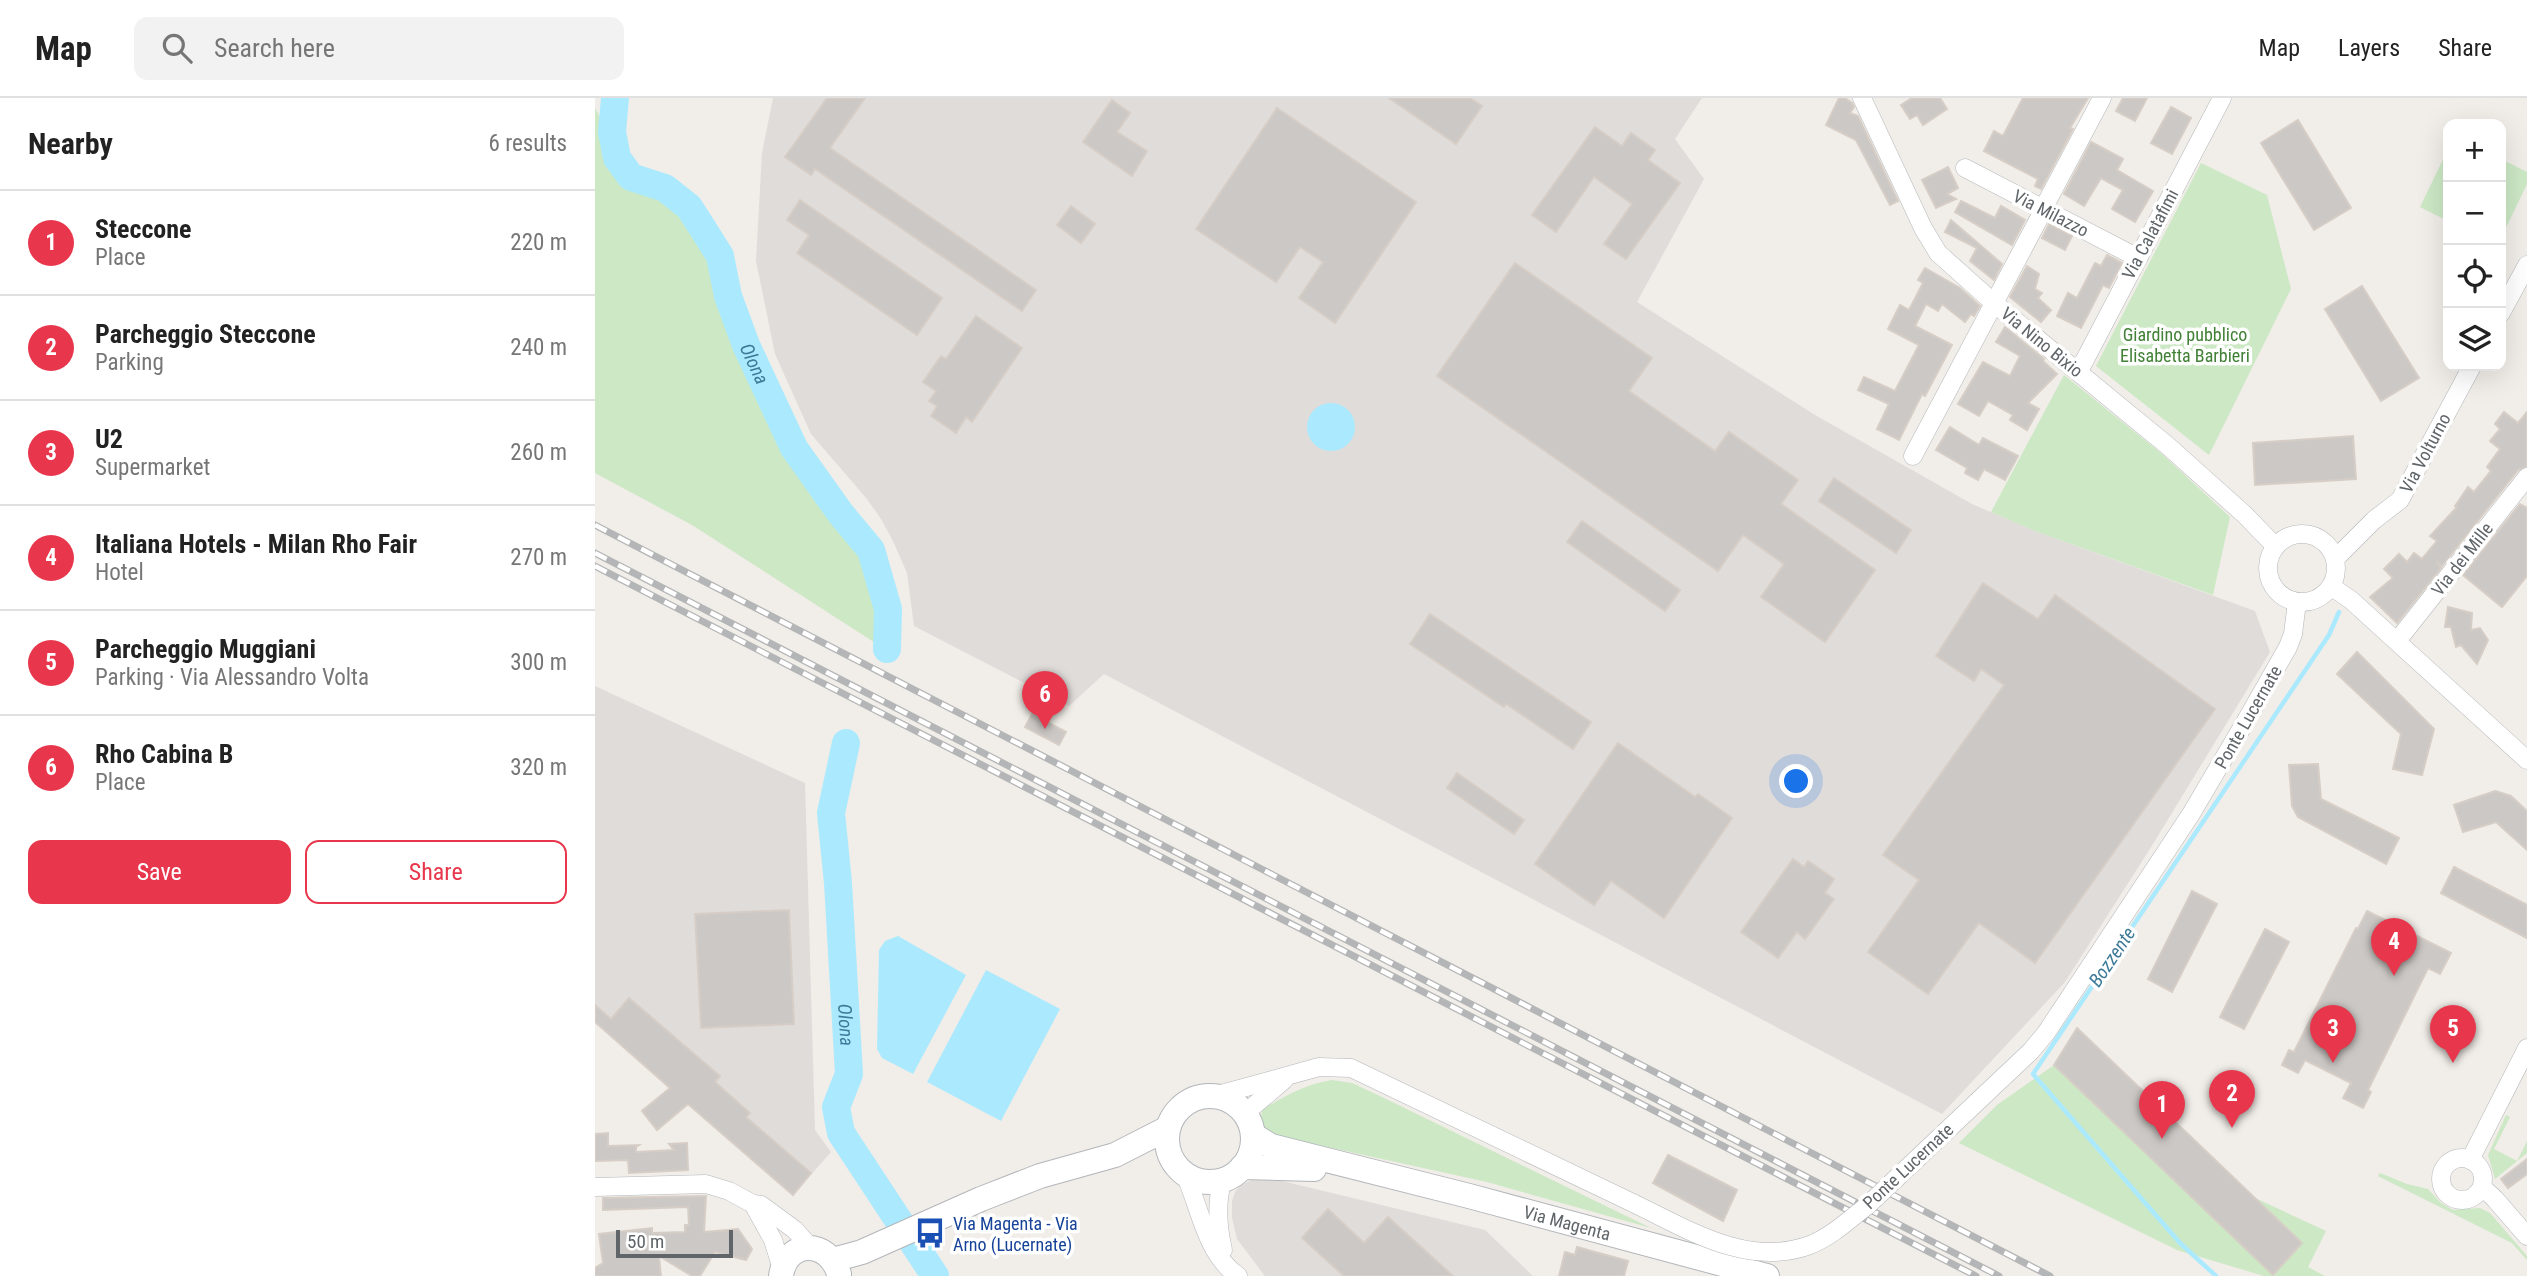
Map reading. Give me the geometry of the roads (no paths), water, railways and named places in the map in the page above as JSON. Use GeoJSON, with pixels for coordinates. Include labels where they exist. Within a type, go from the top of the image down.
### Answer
{"type":"FeatureCollection","features":[{"type":"Feature","properties":{"kind":"street","name":"Via Nino Bixio"},"geometry":{"type":"LineString","coordinates":[[1862,98],[1931,243],[1949,265],[2079,371],[2245,515],[2275,546]]}},
{"type":"Feature","properties":{"kind":"street"},"geometry":{"type":"LineString","coordinates":[[1913,456],[2102,98]]}},
{"type":"Feature","properties":{"kind":"street","name":"Via Calatafimi"},"geometry":{"type":"LineString","coordinates":[[2079,371],[2222,98]]}},
{"type":"Feature","properties":{"kind":"street","name":"Via Milazzo"},"geometry":{"type":"LineString","coordinates":[[1965,168],[2138,258]]}},
{"type":"Feature","properties":{"kind":"street"},"geometry":{"type":"LineString","coordinates":[[2504,308],[2527,265]]}},
{"type":"Feature","properties":{"kind":"street","name":"Via Volturno"},"geometry":{"type":"LineString","coordinates":[[2336,558],[2374,520],[2400,500],[2469,371]]}},
{"type":"Feature","properties":{"kind":"street","name":"Via dei Mille"},"geometry":{"type":"LineString","coordinates":[[2397,641],[2527,477]]}},
{"type":"Feature","properties":{"kind":"street"},"geometry":{"type":"LineString","coordinates":[[2309,534],[2326,542],[2336,558],[2337,568],[2332,587],[2316,600],[2297,602],[2287,599],[2272,585],[2268,565],[2275,546],[2291,536],[2309,534]]}},
{"type":"Feature","properties":{"kind":"street"},"geometry":{"type":"LineString","coordinates":[[2332,587],[2351,600],[2526,756]]}},
{"type":"Feature","properties":{"kind":"street","name":"Ponte Lucernate"},"geometry":{"type":"LineString","coordinates":[[1214,1096],[1319,1067],[1351,1068],[1726,1246],[1778,1252],[1811,1245],[1868,1205],[2038,1044],[2191,814],[2247,719],[2288,647],[2293,634],[2297,602]]}},
{"type":"Feature","properties":{"kind":"street"},"geometry":{"type":"LineString","coordinates":[[2470,1160],[2527,1048]]}},
{"type":"Feature","properties":{"kind":"street","name":"Ponte Lucernate"},"geometry":{"type":"LineString","coordinates":[[1248,1124],[1287,1077]]}},
{"type":"Feature","properties":{"kind":"street"},"geometry":{"type":"LineString","coordinates":[[1214,1096],[1234,1103],[1248,1124],[1249,1156],[1220,1190],[1219,1229],[1222,1249],[1239,1276],[1226,1268],[1212,1245],[1167,1141],[1168,1128],[1175,1112],[1185,1103],[1200,1097],[1214,1096]]}},
{"type":"Feature","properties":{"kind":"street","name":"Via Magenta"},"geometry":{"type":"LineString","coordinates":[[1248,1124],[1271,1146],[1767,1276]]}},
{"type":"Feature","properties":{"kind":"street"},"geometry":{"type":"LineString","coordinates":[[595,1187],[706,1184],[729,1191],[774,1213],[811,1248],[824,1252],[837,1270],[862,1252],[918,1227],[1040,1176],[1115,1155],[1168,1128]]}},
{"type":"Feature","properties":{"kind":"street"},"geometry":{"type":"LineString","coordinates":[[1115,1155],[1178,1166],[1201,1181],[1233,1173]]}},
{"type":"Feature","properties":{"kind":"street"},"geometry":{"type":"LineString","coordinates":[[2458,1158],[2470,1160],[2480,1168],[2483,1181],[2481,1187],[2478,1193],[2466,1200],[2453,1198],[2444,1189],[2441,1176],[2447,1165],[2458,1158]]}},
{"type":"Feature","properties":{"kind":"street","name":"Via Magenta"},"geometry":{"type":"LineString","coordinates":[[1233,1173],[1270,1166],[1368,1172]]}},
{"type":"Feature","properties":{"kind":"street"},"geometry":{"type":"LineString","coordinates":[[2481,1187],[2527,1236]]}},
{"type":"Feature","properties":{"kind":"street"},"geometry":{"type":"LineString","coordinates":[[753,1204],[773,1240],[781,1272]]}},
{"type":"Feature","properties":{"kind":"street"},"geometry":{"type":"LineString","coordinates":[[781,1272],[795,1252],[811,1248]]}},
{"type":"Feature","properties":{"kind":"water"},"geometry":{"type":"Polygon","coordinates":[[[1331,403],[1348,410],[1355,427],[1348,444],[1331,451],[1314,444],[1307,427],[1314,410],[1331,403]]]}},
{"type":"Feature","properties":{"kind":"water"},"geometry":{"type":"Polygon","coordinates":[[[898,936],[966,975],[913,1074],[882,1058],[877,1049],[879,950],[885,941],[898,936]]]}},
{"type":"Feature","properties":{"kind":"water"},"geometry":{"type":"Polygon","coordinates":[[[986,970],[1060,1009],[1001,1121],[927,1082],[986,970]]]}},
{"type":"Feature","properties":{"kind":"waterway","name":"Olona"},"geometry":{"type":"LineString","coordinates":[[615,98],[612,132],[617,158],[631,177],[665,188],[689,207],[720,256],[728,296],[746,345],[794,448],[841,514],[871,550],[888,609],[887,649]]}},
{"type":"Feature","properties":{"kind":"waterway","name":"Bozzente"},"geometry":{"type":"LineString","coordinates":[[2216,1276],[2180,1243],[2033,1074],[2329,635],[2339,612]]}},
{"type":"Feature","properties":{"kind":"waterway","name":"Olona"},"geometry":{"type":"LineString","coordinates":[[846,743],[831,813],[838,883],[849,1074],[836,1107],[841,1133],[935,1276]]}},
{"type":"Feature","properties":{"kind":"railway"},"geometry":{"type":"LineString","coordinates":[[595,525],[2050,1276]]}},
{"type":"Feature","properties":{"kind":"railway"},"geometry":{"type":"LineString","coordinates":[[595,553],[1999,1276]]}},
{"type":"Feature","properties":{"kind":"railway"},"geometry":{"type":"LineString","coordinates":[[595,566],[1976,1276]]}},
{"type":"Feature","properties":{"kind":"place","name":"Rho Cabina B"},"geometry":{"type":"Point","coordinates":[1045,729]}},
{"type":"Feature","properties":{"kind":"place","name":"Italiana Hotels - Milan Rho Fair"},"geometry":{"type":"Point","coordinates":[2394,976]}},
{"type":"Feature","properties":{"kind":"place","name":"U2"},"geometry":{"type":"Point","coordinates":[2333,1063]}},
{"type":"Feature","properties":{"kind":"place","name":"Parcheggio Muggiani"},"geometry":{"type":"Point","coordinates":[2453,1063]}},
{"type":"Feature","properties":{"kind":"place","name":"Parcheggio Steccone"},"geometry":{"type":"Point","coordinates":[2232,1128]}},
{"type":"Feature","properties":{"kind":"place","name":"Steccone"},"geometry":{"type":"Point","coordinates":[2162,1139]}},
{"type":"Feature","properties":{"kind":"place","name":"Via Magenta - Via Arno (Lucernate)"},"geometry":{"type":"Point","coordinates":[930,1233]}},
{"type":"Feature","properties":{"kind":"park label","name":"Giardino pubblico Elisabetta Barbieri"},"geometry":{"type":"Point","coordinates":[2185,344]}}]}
